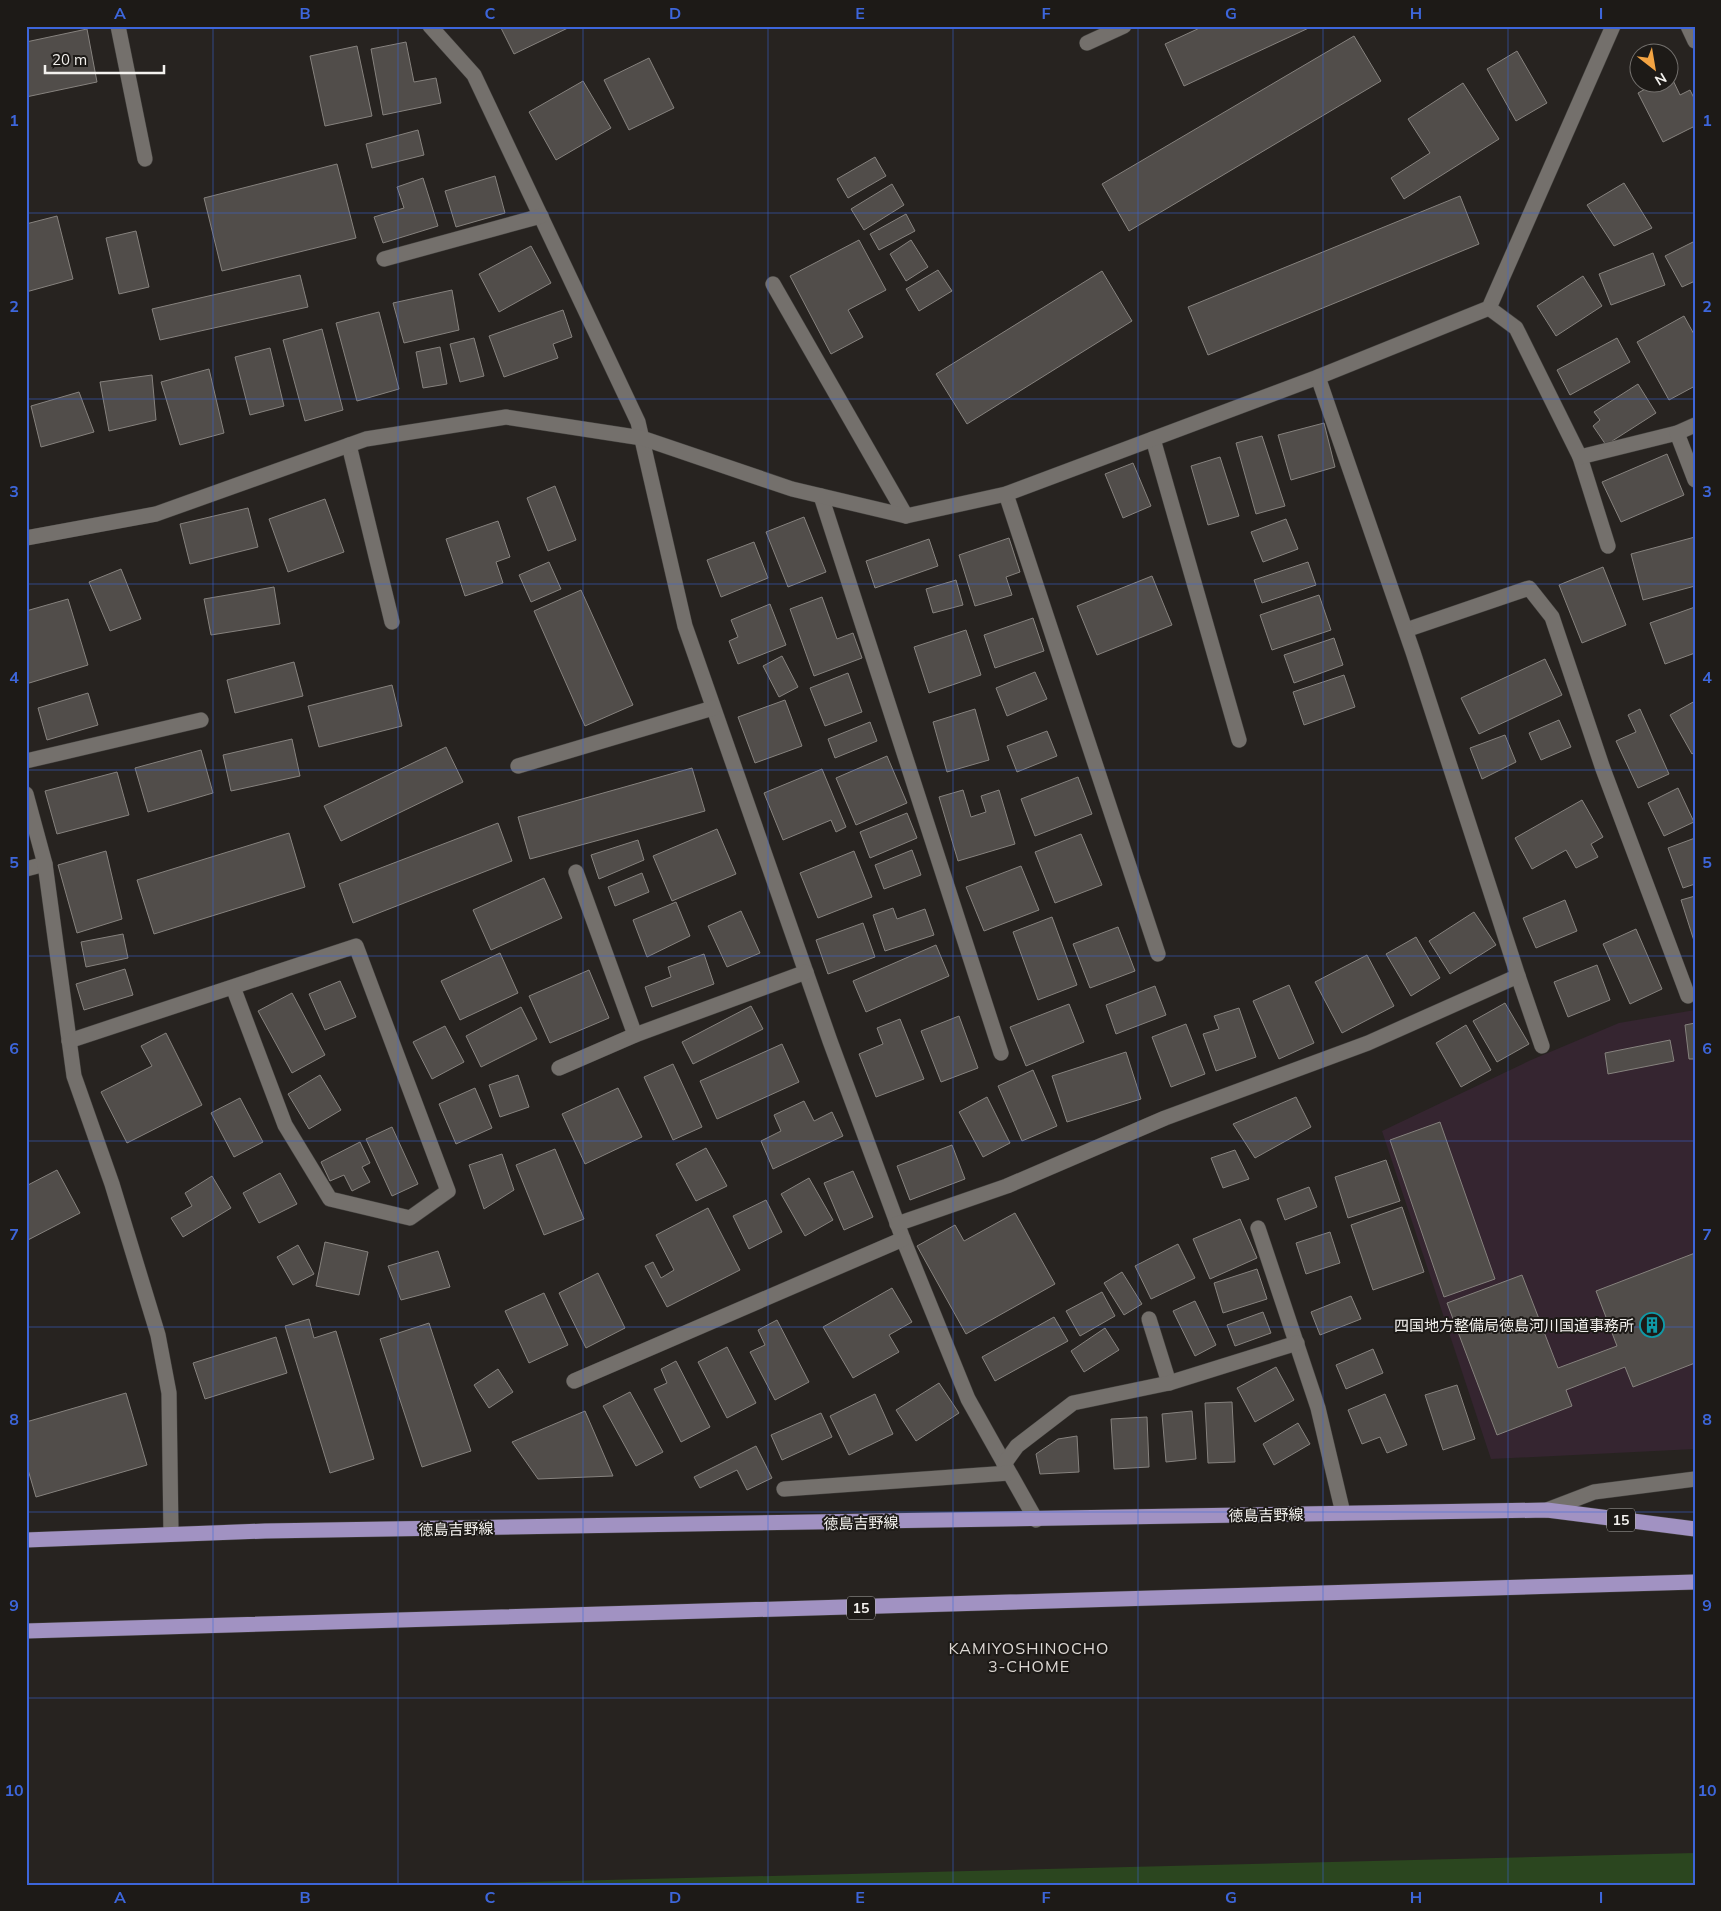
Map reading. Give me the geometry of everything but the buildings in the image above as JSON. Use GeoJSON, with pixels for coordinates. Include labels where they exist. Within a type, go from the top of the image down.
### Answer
{"type":"FeatureCollection","features":[{"type":"Feature","properties":{"kind":"main road","name":"徳島吉野線"},"geometry":{"type":"LineString","coordinates":[[26,1540],[171,1534],[1547,1510],[1695,1529]]}},
{"type":"Feature","properties":{"kind":"main road","name":"15"},"geometry":{"type":"LineString","coordinates":[[26,1631],[1695,1582]]}},
{"type":"Feature","properties":{"kind":"street"},"geometry":{"type":"LineString","coordinates":[[118,26],[145,159]]}},
{"type":"Feature","properties":{"kind":"street"},"geometry":{"type":"LineString","coordinates":[[430,26],[474,74],[638,422],[685,626],[806,972],[897,1224],[968,1399],[1036,1520]]}},
{"type":"Feature","properties":{"kind":"street"},"geometry":{"type":"LineString","coordinates":[[1087,43],[1124,26]]}},
{"type":"Feature","properties":{"kind":"street"},"geometry":{"type":"LineString","coordinates":[[26,538],[156,514],[366,439],[506,417],[642,438],[792,490],[906,516],[1006,494],[1318,377],[1489,308],[1613,26]]}},
{"type":"Feature","properties":{"kind":"street"},"geometry":{"type":"LineString","coordinates":[[1688,26],[1695,41]]}},
{"type":"Feature","properties":{"kind":"street"},"geometry":{"type":"LineString","coordinates":[[384,259],[541,216]]}},
{"type":"Feature","properties":{"kind":"street"},"geometry":{"type":"LineString","coordinates":[[773,284],[906,516]]}},
{"type":"Feature","properties":{"kind":"street"},"geometry":{"type":"LineString","coordinates":[[1489,308],[1516,328],[1580,457],[1608,546]]}},
{"type":"Feature","properties":{"kind":"street"},"geometry":{"type":"LineString","coordinates":[[1318,377],[1406,630],[1542,1046]]}},
{"type":"Feature","properties":{"kind":"street"},"geometry":{"type":"LineString","coordinates":[[1580,457],[1677,433],[1695,425]]}},
{"type":"Feature","properties":{"kind":"street"},"geometry":{"type":"LineString","coordinates":[[1677,433],[1695,480]]}},
{"type":"Feature","properties":{"kind":"street"},"geometry":{"type":"LineString","coordinates":[[1153,439],[1239,740]]}},
{"type":"Feature","properties":{"kind":"street"},"geometry":{"type":"LineString","coordinates":[[350,445],[392,622]]}},
{"type":"Feature","properties":{"kind":"street"},"geometry":{"type":"LineString","coordinates":[[1006,494],[1158,954]]}},
{"type":"Feature","properties":{"kind":"street"},"geometry":{"type":"LineString","coordinates":[[821,496],[1001,1053]]}},
{"type":"Feature","properties":{"kind":"street"},"geometry":{"type":"LineString","coordinates":[[1406,630],[1529,588],[1552,618],[1604,769],[1688,996]]}},
{"type":"Feature","properties":{"kind":"street"},"geometry":{"type":"LineString","coordinates":[[518,766],[713,708]]}},
{"type":"Feature","properties":{"kind":"street"},"geometry":{"type":"LineString","coordinates":[[26,761],[201,720]]}},
{"type":"Feature","properties":{"kind":"street"},"geometry":{"type":"LineString","coordinates":[[26,794],[45,864],[74,1076],[112,1184],[158,1335],[169,1393],[171,1534]]}},
{"type":"Feature","properties":{"kind":"street"},"geometry":{"type":"LineString","coordinates":[[26,869],[45,864]]}},
{"type":"Feature","properties":{"kind":"street"},"geometry":{"type":"LineString","coordinates":[[576,872],[635,1035]]}},
{"type":"Feature","properties":{"kind":"street"},"geometry":{"type":"LineString","coordinates":[[69,1041],[356,946],[448,1191],[410,1218],[330,1199],[285,1125],[233,987]]}},
{"type":"Feature","properties":{"kind":"street"},"geometry":{"type":"LineString","coordinates":[[559,1068],[635,1035],[806,972]]}},
{"type":"Feature","properties":{"kind":"street"},"geometry":{"type":"LineString","coordinates":[[897,1224],[1007,1186],[1165,1118],[1368,1044],[1518,976]]}},
{"type":"Feature","properties":{"kind":"street"},"geometry":{"type":"LineString","coordinates":[[1258,1228],[1318,1408],[1344,1513]]}},
{"type":"Feature","properties":{"kind":"street"},"geometry":{"type":"LineString","coordinates":[[574,1381],[903,1239]]}},
{"type":"Feature","properties":{"kind":"street"},"geometry":{"type":"LineString","coordinates":[[1149,1319],[1169,1383]]}},
{"type":"Feature","properties":{"kind":"street"},"geometry":{"type":"LineString","coordinates":[[1007,1468],[1017,1446],[1073,1403],[1169,1383],[1297,1343]]}},
{"type":"Feature","properties":{"kind":"street"},"geometry":{"type":"LineString","coordinates":[[784,1489],[1007,1468]]}},
{"type":"Feature","properties":{"kind":"street"},"geometry":{"type":"LineString","coordinates":[[1547,1510],[1594,1492],[1695,1480]]}},
{"type":"Feature","properties":{"kind":"shaded area"},"geometry":{"type":"Polygon","coordinates":[[[1695,1010],[1695,1449],[1491,1459],[1382,1131],[1531,1060],[1619,1023],[1695,1010]]]}},
{"type":"Feature","properties":{"kind":"green space"},"geometry":{"type":"Polygon","coordinates":[[[1695,1853],[1695,1885],[405,1885],[1695,1853]]]}},
{"type":"Feature","properties":{"kind":"place","name":"四国地方整備局徳島河川国道事務所"},"geometry":{"type":"Point","coordinates":[1652,1325]}},
{"type":"Feature","properties":{"kind":"district","name":"KAMIYOSHINOCHO 3-CHOME"},"geometry":{"type":"Point","coordinates":[1029,1657]}}]}
